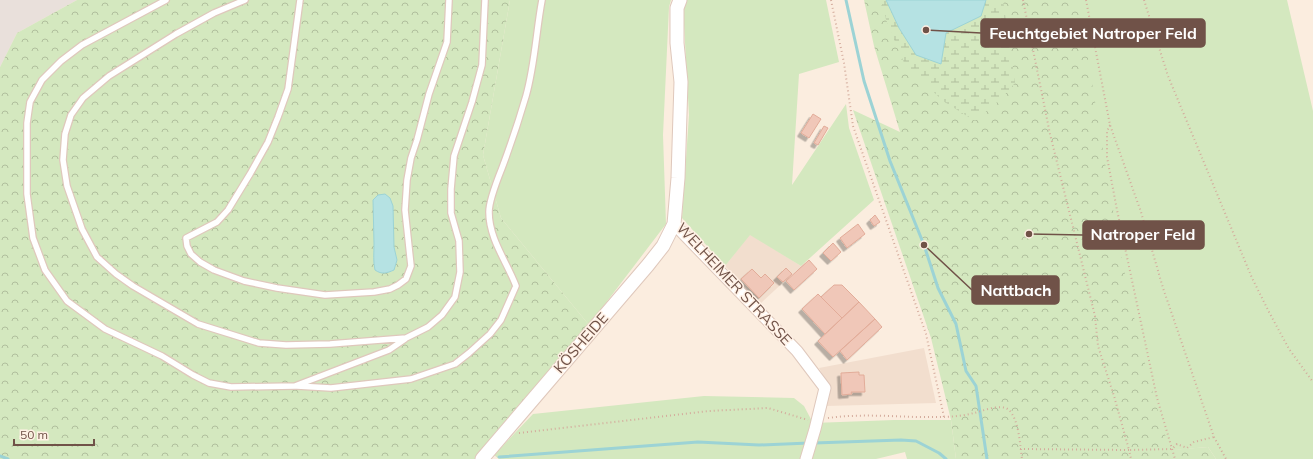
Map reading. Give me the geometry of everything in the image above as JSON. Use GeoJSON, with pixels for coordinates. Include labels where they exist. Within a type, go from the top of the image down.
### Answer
{"type":"FeatureCollection","features":[{"type":"Feature","properties":{"kind":"street","name":"WELHEIMER STRASSE"},"geometry":{"type":"LineString","coordinates":[[680,0],[677,8],[677,43],[681,82],[678,178],[674,224],[797,351],[824,388],[817,424],[806,459]]}},
{"type":"Feature","properties":{"kind":"street","name":"KÖSHEIDE"},"geometry":{"type":"LineString","coordinates":[[482,459],[648,265],[663,246],[674,224]]}},
{"type":"Feature","properties":{"kind":"lane"},"geometry":{"type":"LineString","coordinates":[[166,0],[82,44],[61,61],[42,80],[30,102],[26,124],[28,194],[33,238],[45,270],[67,301],[105,329],[162,356],[209,383],[231,387],[295,386],[331,388],[411,380],[454,364],[490,334],[500,320],[516,286],[492,232],[489,211],[497,181],[517,126],[533,69],[542,0]]}},
{"type":"Feature","properties":{"kind":"lane"},"geometry":{"type":"LineString","coordinates":[[245,0],[214,12],[176,34],[109,76],[83,98],[71,115],[65,134],[63,160],[67,186],[82,228],[97,257],[116,274],[133,286],[198,324],[259,343],[286,345],[330,344],[406,338]]}},
{"type":"Feature","properties":{"kind":"lane"},"geometry":{"type":"LineString","coordinates":[[300,0],[288,89],[268,142],[247,180],[228,210],[218,222],[186,238],[187,246],[191,254],[200,262],[214,270],[244,281],[277,288],[325,295],[374,292],[390,289],[406,279],[411,266],[405,210],[407,180],[411,158],[429,94],[447,42],[449,0]]}},
{"type":"Feature","properties":{"kind":"lane"},"geometry":{"type":"LineString","coordinates":[[295,386],[389,350],[406,338],[433,323],[442,315],[455,297],[460,272],[459,241],[452,213],[451,189],[454,156],[472,102],[482,65],[485,0]]}},
{"type":"Feature","properties":{"kind":"path"},"geometry":{"type":"LineString","coordinates":[[831,0],[844,63],[853,126],[926,334],[944,417]]}},
{"type":"Feature","properties":{"kind":"path"},"geometry":{"type":"LineString","coordinates":[[1023,0],[1050,134],[1095,316],[1098,346],[1114,396],[1131,459]]}},
{"type":"Feature","properties":{"kind":"path"},"geometry":{"type":"LineString","coordinates":[[1086,0],[1110,125],[1141,212],[1163,288],[1214,437],[1226,459]]}},
{"type":"Feature","properties":{"kind":"path"},"geometry":{"type":"LineString","coordinates":[[1144,0],[1168,76],[1252,278],[1289,349],[1313,382]]}},
{"type":"Feature","properties":{"kind":"path"},"geometry":{"type":"LineString","coordinates":[[1110,125],[1106,131],[1108,157],[1117,210],[1157,398],[1175,459]]}},
{"type":"Feature","properties":{"kind":"path"},"geometry":{"type":"LineString","coordinates":[[502,435],[716,410],[768,408],[817,424],[841,416],[961,416],[989,410],[999,406],[1008,409],[1015,420],[1022,459]]}},
{"type":"Feature","properties":{"kind":"path"},"geometry":{"type":"LineString","coordinates":[[1020,449],[1172,449],[1177,444],[1187,448],[1194,442],[1214,437]]}},
{"type":"Feature","properties":{"kind":"shaded area"},"geometry":{"type":"Polygon","coordinates":[[[0,0],[77,0],[17,33],[0,67],[0,0]]]}},
{"type":"Feature","properties":{"kind":"shaded area"},"geometry":{"type":"Polygon","coordinates":[[[750,234],[801,266],[761,303],[725,266],[750,234]]]}},
{"type":"Feature","properties":{"kind":"shaded area"},"geometry":{"type":"Polygon","coordinates":[[[924,348],[936,403],[826,406],[829,387],[819,368],[924,348]]]}},
{"type":"Feature","properties":{"kind":"green space"},"geometry":{"type":"Polygon","coordinates":[[[77,0],[510,0],[483,155],[501,218],[589,325],[475,459],[0,459],[0,67],[17,33],[77,0]]]}},
{"type":"Feature","properties":{"kind":"green space"},"geometry":{"type":"Polygon","coordinates":[[[510,0],[671,0],[669,7],[663,135],[666,224],[589,325],[501,218],[483,155],[510,0]]]}},
{"type":"Feature","properties":{"kind":"green space"},"geometry":{"type":"Polygon","coordinates":[[[686,0],[826,0],[839,62],[799,74],[792,185],[846,104],[849,128],[874,200],[801,266],[750,235],[725,266],[682,218],[689,115],[683,6],[686,0]]]}},
{"type":"Feature","properties":{"kind":"green space"},"geometry":{"type":"Polygon","coordinates":[[[864,0],[1078,0],[1116,227],[1139,339],[1153,395],[1170,450],[1208,447],[1216,459],[956,459],[951,420],[931,338],[853,110],[900,132],[874,46],[864,0]]]}},
{"type":"Feature","properties":{"kind":"green space"},"geometry":{"type":"Polygon","coordinates":[[[881,0],[1003,0],[1015,83],[1002,98],[975,121],[943,101],[905,65],[887,23],[881,0]]]}},
{"type":"Feature","properties":{"kind":"green space"},"geometry":{"type":"Polygon","coordinates":[[[1073,0],[1287,0],[1313,111],[1313,459],[1216,459],[1208,447],[1163,451],[1119,270],[1073,0]]]}},
{"type":"Feature","properties":{"kind":"green space"},"geometry":{"type":"Polygon","coordinates":[[[704,396],[794,398],[804,406],[813,423],[894,420],[951,420],[956,459],[907,459],[905,452],[876,459],[499,459],[494,455],[533,414],[704,396]]]}},
{"type":"Feature","properties":{"kind":"water"},"geometry":{"type":"Polygon","coordinates":[[[886,0],[986,0],[981,16],[946,33],[941,64],[916,55],[899,28],[886,0]]]}},
{"type":"Feature","properties":{"kind":"water"},"geometry":{"type":"Polygon","coordinates":[[[385,194],[390,198],[393,206],[394,247],[397,260],[394,270],[387,273],[382,273],[375,270],[374,267],[373,200],[378,195],[385,194]]]}},
{"type":"Feature","properties":{"kind":"building"},"geometry":{"type":"Polygon","coordinates":[[[813,114],[821,119],[809,138],[801,133],[813,114]]]}},
{"type":"Feature","properties":{"kind":"building"},"geometry":{"type":"Polygon","coordinates":[[[824,126],[828,128],[818,145],[814,143],[824,126]]]}},
{"type":"Feature","properties":{"kind":"building"},"geometry":{"type":"Polygon","coordinates":[[[875,215],[880,222],[874,226],[870,220],[875,215]]]}},
{"type":"Feature","properties":{"kind":"building"},"geometry":{"type":"Polygon","coordinates":[[[858,224],[865,234],[847,248],[840,238],[858,224]]]}},
{"type":"Feature","properties":{"kind":"building"},"geometry":{"type":"Polygon","coordinates":[[[833,243],[841,252],[831,261],[823,253],[833,243]]]}},
{"type":"Feature","properties":{"kind":"building"},"geometry":{"type":"Polygon","coordinates":[[[809,260],[817,269],[794,290],[786,281],[809,260]]]}},
{"type":"Feature","properties":{"kind":"building"},"geometry":{"type":"Polygon","coordinates":[[[786,268],[792,274],[783,282],[777,277],[786,268]]]}},
{"type":"Feature","properties":{"kind":"building"},"geometry":{"type":"Polygon","coordinates":[[[752,269],[761,278],[765,274],[774,283],[759,298],[741,279],[752,269]]]}},
{"type":"Feature","properties":{"kind":"building"},"geometry":{"type":"Polygon","coordinates":[[[834,285],[842,285],[859,302],[842,318],[821,297],[834,285]]]}},
{"type":"Feature","properties":{"kind":"building"},"geometry":{"type":"Polygon","coordinates":[[[818,294],[842,318],[825,334],[802,309],[818,294]]]}},
{"type":"Feature","properties":{"kind":"building"},"geometry":{"type":"Polygon","coordinates":[[[859,302],[875,319],[833,357],[818,341],[859,302]]]}},
{"type":"Feature","properties":{"kind":"building"},"geometry":{"type":"Polygon","coordinates":[[[875,319],[882,327],[847,360],[840,351],[875,319]]]}},
{"type":"Feature","properties":{"kind":"building"},"geometry":{"type":"Polygon","coordinates":[[[859,372],[859,375],[864,375],[865,392],[851,392],[852,394],[842,395],[841,373],[859,372]]]}},
{"type":"Feature","properties":{"kind":"waterway"},"geometry":{"type":"LineString","coordinates":[[846,0],[864,81],[890,161],[924,245],[938,288],[956,324],[966,371],[976,386],[987,459]]}},
{"type":"Feature","properties":{"kind":"waterway"},"geometry":{"type":"LineString","coordinates":[[814,443],[901,440],[916,441],[939,453],[946,459]]}},
{"type":"Feature","properties":{"kind":"waterway"},"geometry":{"type":"LineString","coordinates":[[499,457],[698,442],[759,445],[809,443]]}},
{"type":"Feature","properties":{"kind":"waterway"},"geometry":{"type":"LineString","coordinates":[[0,456],[8,459]]}},
{"type":"Feature","properties":{"kind":"place","name":"Feuchtgebiet Natroper Feld"},"geometry":{"type":"Point","coordinates":[926,30]}},
{"type":"Feature","properties":{"kind":"place","name":"Natroper Feld"},"geometry":{"type":"Point","coordinates":[1029,234]}},
{"type":"Feature","properties":{"kind":"place","name":"Nattbach"},"geometry":{"type":"Point","coordinates":[924,245]}}]}
